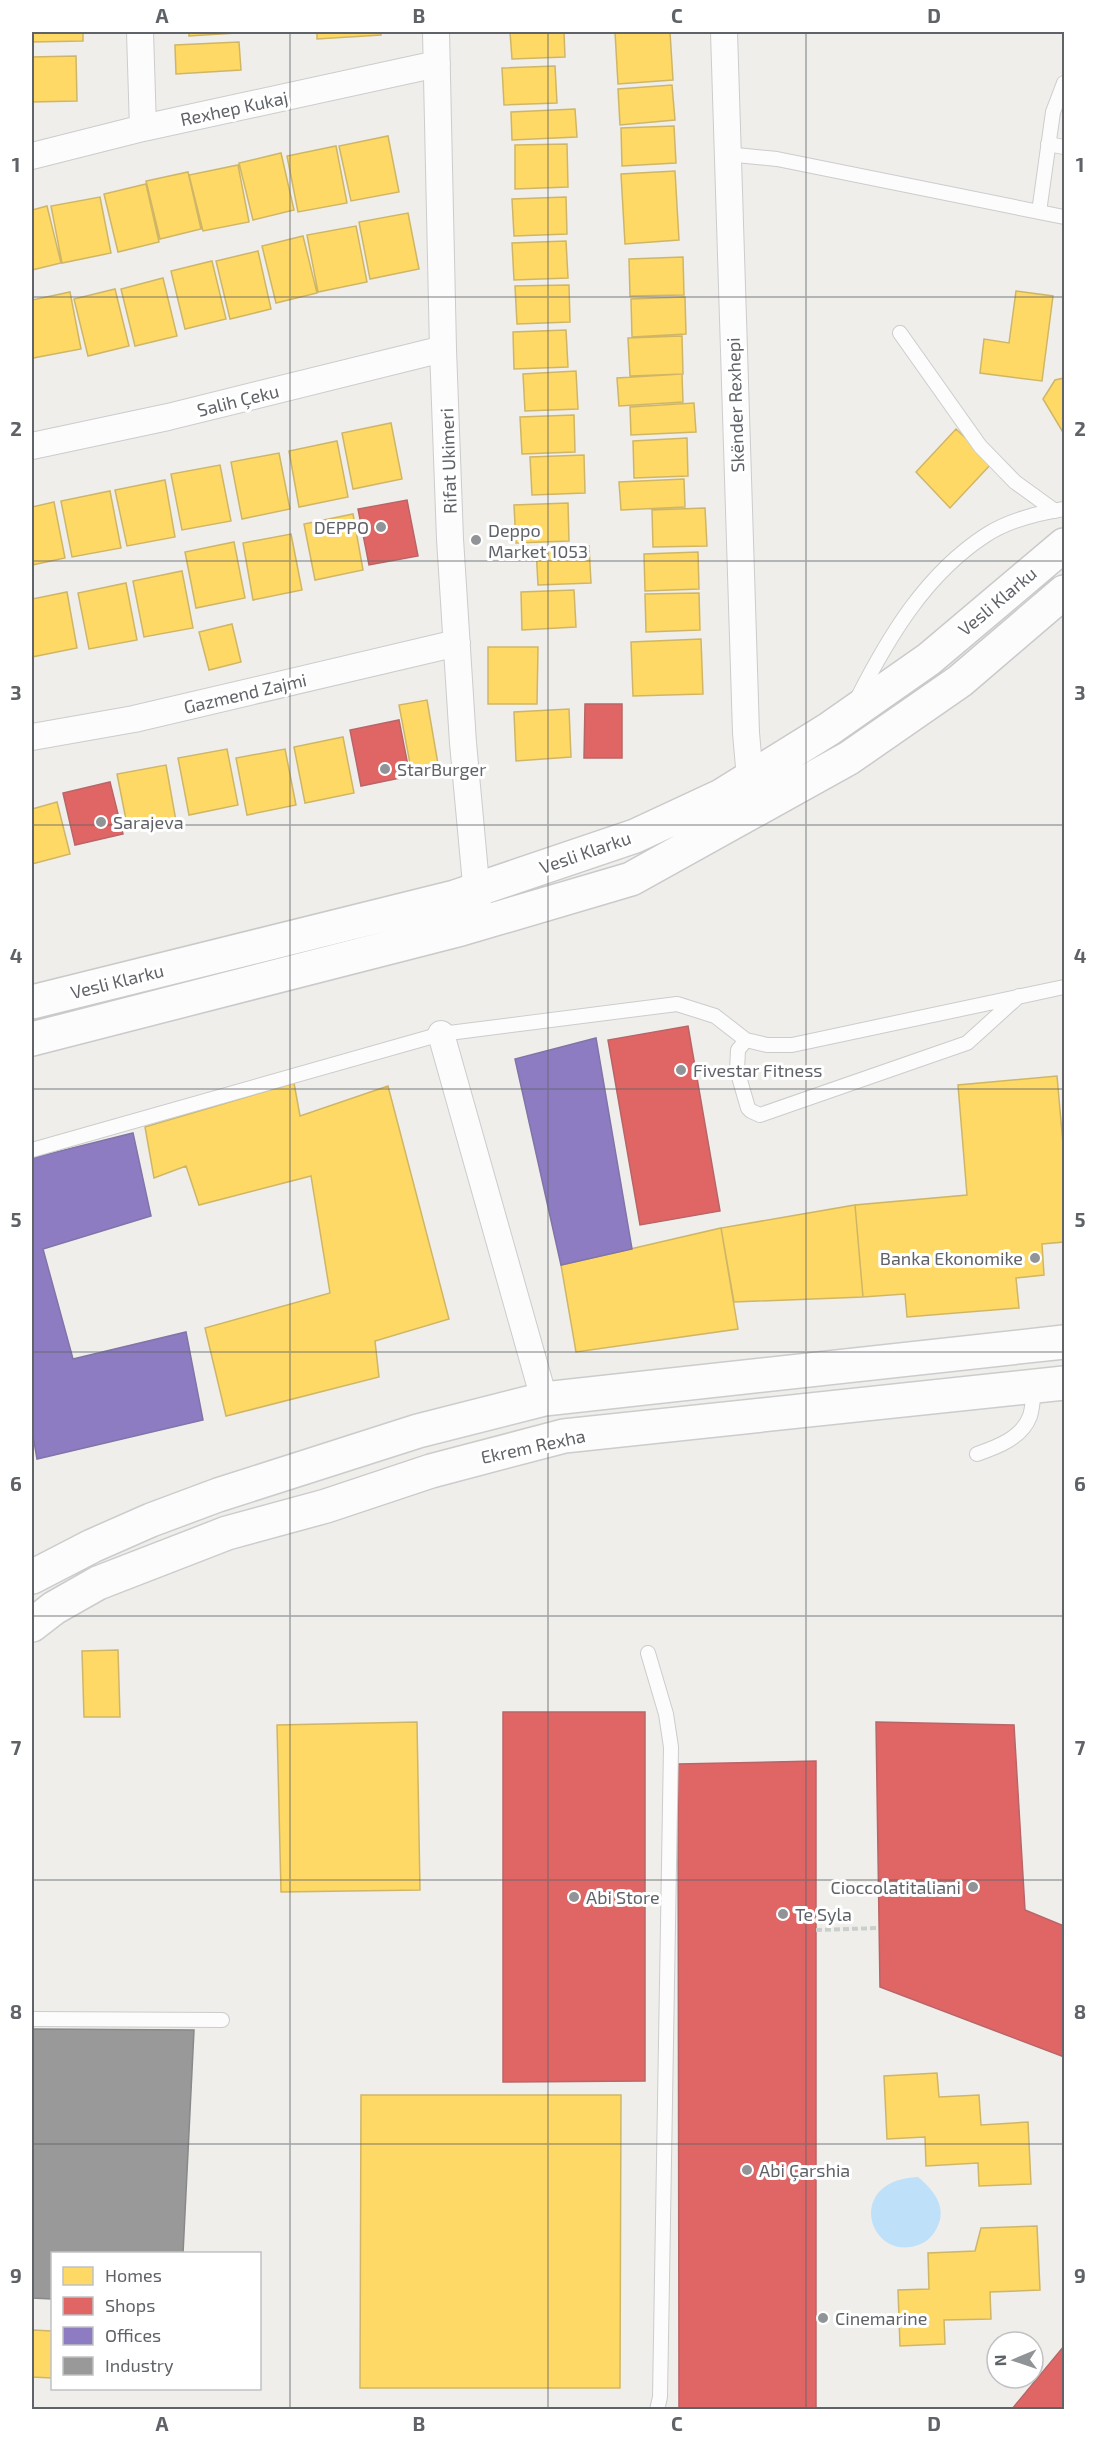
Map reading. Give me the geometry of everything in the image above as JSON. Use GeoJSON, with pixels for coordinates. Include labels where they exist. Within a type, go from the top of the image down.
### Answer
{"type":"FeatureCollection","features":[{"type":"Feature","properties":{"kind":"main road","name":"Vesli Klarku"},"geometry":{"type":"LineString","coordinates":[[32,1002],[415,907],[634,836],[721,796],[829,729],[929,659],[1065,545]]}},
{"type":"Feature","properties":{"kind":"main road","name":"Vesli Klarku"},"geometry":{"type":"LineString","coordinates":[[32,1038],[481,924],[631,879],[849,758],[960,681],[1065,592]]}},
{"type":"Feature","properties":{"kind":"main road"},"geometry":{"type":"LineString","coordinates":[[32,1577],[112,1537],[218,1495],[418,1431],[544,1399],[1065,1342]]}},
{"type":"Feature","properties":{"kind":"main road","name":"Ekrem Rexha"},"geometry":{"type":"LineString","coordinates":[[32,1625],[54,1608],[98,1583],[227,1533],[326,1506],[431,1471],[564,1436],[1049,1385]]}},
{"type":"Feature","properties":{"kind":"street"},"geometry":{"type":"LineString","coordinates":[[140,32],[143,128]]}},
{"type":"Feature","properties":{"kind":"street","name":"Rifat Ukimeri"},"geometry":{"type":"LineString","coordinates":[[436,32],[443,349],[457,643],[475,889],[481,924]]}},
{"type":"Feature","properties":{"kind":"street","name":"Skënder Rexhepi"},"geometry":{"type":"LineString","coordinates":[[724,32],[726,154],[746,721],[750,778]]}},
{"type":"Feature","properties":{"kind":"street","name":"Rexhep Kukaj"},"geometry":{"type":"LineString","coordinates":[[32,156],[143,128],[437,64]]}},
{"type":"Feature","properties":{"kind":"street","name":"Salih Çeku"},"geometry":{"type":"LineString","coordinates":[[32,446],[168,417],[443,349]]}},
{"type":"Feature","properties":{"kind":"street","name":"Gazmend Zajmi"},"geometry":{"type":"LineString","coordinates":[[32,737],[134,719],[457,643]]}},
{"type":"Feature","properties":{"kind":"street"},"geometry":{"type":"LineString","coordinates":[[441,1034],[544,1399]]}},
{"type":"Feature","properties":{"kind":"lane"},"geometry":{"type":"LineString","coordinates":[[1038,212],[1053,112],[1065,83]]}},
{"type":"Feature","properties":{"kind":"lane"},"geometry":{"type":"LineString","coordinates":[[1048,144],[1065,147]]}},
{"type":"Feature","properties":{"kind":"lane"},"geometry":{"type":"LineString","coordinates":[[726,154],[777,159],[1065,217]]}},
{"type":"Feature","properties":{"kind":"lane"},"geometry":{"type":"LineString","coordinates":[[900,333],[980,446],[1015,482],[1060,510]]}},
{"type":"Feature","properties":{"kind":"lane"},"geometry":{"type":"LineString","coordinates":[[849,715],[881,651],[912,605],[950,562],[987,534],[1019,520],[1060,510]]}},
{"type":"Feature","properties":{"kind":"lane"},"geometry":{"type":"LineString","coordinates":[[32,1150],[441,1034],[678,1004],[715,1016],[746,1040],[767,1045],[792,1044],[1065,987]]}},
{"type":"Feature","properties":{"kind":"lane"},"geometry":{"type":"LineString","coordinates":[[746,1040],[738,1050],[737,1070],[748,1108],[751,1112],[760,1115],[967,1043],[1020,996]]}},
{"type":"Feature","properties":{"kind":"lane"},"geometry":{"type":"LineString","coordinates":[[977,1454],[1005,1444],[1020,1430],[1049,1385]]}},
{"type":"Feature","properties":{"kind":"lane"},"geometry":{"type":"LineString","coordinates":[[648,1653],[666,1713],[671,1747],[660,2397],[657,2409]]}},
{"type":"Feature","properties":{"kind":"lane"},"geometry":{"type":"LineString","coordinates":[[32,2019],[222,2020]]}},
{"type":"Feature","properties":{"kind":"path"},"geometry":{"type":"LineString","coordinates":[[816,1930],[879,1928]]}},
{"type":"Feature","properties":{"kind":"water"},"geometry":{"type":"Polygon","coordinates":[[[918,2177],[938,2201],[940,2220],[928,2240],[915,2246],[899,2247],[885,2241],[876,2231],[872,2218],[873,2204],[880,2191],[895,2181],[918,2177]]]}},
{"type":"Feature","properties":{"kind":"building: Homes"},"geometry":{"type":"Polygon","coordinates":[[[32,32],[83,32],[83,41],[32,42],[32,32]]]}},
{"type":"Feature","properties":{"kind":"building: Homes"},"geometry":{"type":"Polygon","coordinates":[[[189,32],[253,32],[189,36],[189,32]]]}},
{"type":"Feature","properties":{"kind":"building: Homes"},"geometry":{"type":"Polygon","coordinates":[[[317,32],[381,32],[381,35],[317,39],[317,32]]]}},
{"type":"Feature","properties":{"kind":"building: Homes"},"geometry":{"type":"Polygon","coordinates":[[[510,32],[564,32],[565,57],[512,59],[510,32]]]}},
{"type":"Feature","properties":{"kind":"building: Homes"},"geometry":{"type":"Polygon","coordinates":[[[615,32],[670,32],[673,80],[618,84],[615,32]]]}},
{"type":"Feature","properties":{"kind":"building: Homes"},"geometry":{"type":"Polygon","coordinates":[[[239,42],[241,70],[176,74],[175,45],[239,42]]]}},
{"type":"Feature","properties":{"kind":"building: Homes"},"geometry":{"type":"Polygon","coordinates":[[[76,56],[77,101],[32,102],[32,57],[76,56]]]}},
{"type":"Feature","properties":{"kind":"building: Homes"},"geometry":{"type":"Polygon","coordinates":[[[555,66],[557,103],[504,105],[502,68],[555,66]]]}},
{"type":"Feature","properties":{"kind":"building: Homes"},"geometry":{"type":"Polygon","coordinates":[[[672,85],[675,120],[620,125],[618,89],[672,85]]]}},
{"type":"Feature","properties":{"kind":"building: Homes"},"geometry":{"type":"Polygon","coordinates":[[[575,109],[577,137],[512,140],[511,112],[575,109]]]}},
{"type":"Feature","properties":{"kind":"building: Homes"},"geometry":{"type":"Polygon","coordinates":[[[674,126],[676,163],[622,166],[621,128],[674,126]]]}},
{"type":"Feature","properties":{"kind":"building: Homes"},"geometry":{"type":"Polygon","coordinates":[[[388,136],[399,192],[351,201],[339,146],[388,136]]]}},
{"type":"Feature","properties":{"kind":"building: Homes"},"geometry":{"type":"Polygon","coordinates":[[[567,144],[568,187],[515,189],[515,145],[567,144]]]}},
{"type":"Feature","properties":{"kind":"building: Homes"},"geometry":{"type":"Polygon","coordinates":[[[336,146],[347,203],[298,212],[287,156],[336,146]]]}},
{"type":"Feature","properties":{"kind":"building: Homes"},"geometry":{"type":"Polygon","coordinates":[[[281,153],[294,210],[253,220],[239,163],[281,153]]]}},
{"type":"Feature","properties":{"kind":"building: Homes"},"geometry":{"type":"Polygon","coordinates":[[[238,165],[249,222],[203,231],[189,175],[238,165]]]}},
{"type":"Feature","properties":{"kind":"building: Homes"},"geometry":{"type":"Polygon","coordinates":[[[675,171],[679,240],[625,244],[621,174],[675,171]]]}},
{"type":"Feature","properties":{"kind":"building: Homes"},"geometry":{"type":"Polygon","coordinates":[[[188,172],[201,229],[160,239],[146,181],[188,172]]]}},
{"type":"Feature","properties":{"kind":"building: Homes"},"geometry":{"type":"Polygon","coordinates":[[[146,184],[159,242],[118,252],[104,194],[146,184]]]}},
{"type":"Feature","properties":{"kind":"building: Homes"},"geometry":{"type":"Polygon","coordinates":[[[100,197],[111,253],[62,263],[51,206],[100,197]]]}},
{"type":"Feature","properties":{"kind":"building: Homes"},"geometry":{"type":"Polygon","coordinates":[[[566,197],[567,234],[514,236],[512,199],[566,197]]]}},
{"type":"Feature","properties":{"kind":"building: Homes"},"geometry":{"type":"Polygon","coordinates":[[[47,206],[61,263],[32,270],[32,210],[47,206]]]}},
{"type":"Feature","properties":{"kind":"building: Homes"},"geometry":{"type":"Polygon","coordinates":[[[408,213],[419,269],[370,279],[359,222],[408,213]]]}},
{"type":"Feature","properties":{"kind":"building: Homes"},"geometry":{"type":"Polygon","coordinates":[[[356,226],[367,282],[318,292],[307,235],[356,226]]]}},
{"type":"Feature","properties":{"kind":"building: Homes"},"geometry":{"type":"Polygon","coordinates":[[[303,236],[317,293],[276,303],[262,246],[303,236]]]}},
{"type":"Feature","properties":{"kind":"building: Homes"},"geometry":{"type":"Polygon","coordinates":[[[566,241],[568,278],[514,280],[512,243],[566,241]]]}},
{"type":"Feature","properties":{"kind":"building: Homes"},"geometry":{"type":"Polygon","coordinates":[[[258,251],[271,309],[230,319],[216,261],[258,251]]]}},
{"type":"Feature","properties":{"kind":"building: Homes"},"geometry":{"type":"Polygon","coordinates":[[[683,257],[684,295],[630,296],[629,259],[683,257]]]}},
{"type":"Feature","properties":{"kind":"building: Homes"},"geometry":{"type":"Polygon","coordinates":[[[212,261],[226,319],[185,329],[171,271],[212,261]]]}},
{"type":"Feature","properties":{"kind":"building: Homes"},"geometry":{"type":"Polygon","coordinates":[[[163,278],[177,336],[135,346],[121,289],[163,278]]]}},
{"type":"Feature","properties":{"kind":"building: Homes"},"geometry":{"type":"Polygon","coordinates":[[[569,285],[570,322],[517,324],[515,286],[569,285]]]}},
{"type":"Feature","properties":{"kind":"building: Homes"},"geometry":{"type":"Polygon","coordinates":[[[115,289],[129,346],[88,356],[74,299],[115,289]]]}},
{"type":"Feature","properties":{"kind":"building: Homes"},"geometry":{"type":"Polygon","coordinates":[[[1016,291],[1053,296],[1042,381],[980,373],[984,339],[1009,343],[1016,291]]]}},
{"type":"Feature","properties":{"kind":"building: Homes"},"geometry":{"type":"Polygon","coordinates":[[[70,292],[81,349],[33,358],[32,300],[70,292]]]}},
{"type":"Feature","properties":{"kind":"building: Homes"},"geometry":{"type":"Polygon","coordinates":[[[685,297],[686,334],[632,337],[631,299],[685,297]]]}},
{"type":"Feature","properties":{"kind":"building: Homes"},"geometry":{"type":"Polygon","coordinates":[[[566,330],[568,367],[514,369],[513,332],[566,330]]]}},
{"type":"Feature","properties":{"kind":"building: Homes"},"geometry":{"type":"Polygon","coordinates":[[[682,336],[683,374],[630,376],[628,338],[682,336]]]}},
{"type":"Feature","properties":{"kind":"building: Homes"},"geometry":{"type":"Polygon","coordinates":[[[576,371],[578,409],[525,411],[523,374],[576,371]]]}},
{"type":"Feature","properties":{"kind":"building: Homes"},"geometry":{"type":"Polygon","coordinates":[[[682,374],[683,402],[619,406],[617,378],[682,374]]]}},
{"type":"Feature","properties":{"kind":"building: Homes"},"geometry":{"type":"Polygon","coordinates":[[[1064,378],[1064,434],[1043,399],[1055,380],[1064,378]]]}},
{"type":"Feature","properties":{"kind":"building: Homes"},"geometry":{"type":"Polygon","coordinates":[[[694,403],[696,432],[631,435],[630,407],[694,403]]]}},
{"type":"Feature","properties":{"kind":"building: Homes"},"geometry":{"type":"Polygon","coordinates":[[[574,415],[575,452],[522,454],[520,417],[574,415]]]}},
{"type":"Feature","properties":{"kind":"building: Homes"},"geometry":{"type":"Polygon","coordinates":[[[391,423],[402,479],[353,489],[342,433],[391,423]]]}},
{"type":"Feature","properties":{"kind":"building: Homes"},"geometry":{"type":"Polygon","coordinates":[[[956,429],[992,463],[950,508],[916,472],[956,429]]]}},
{"type":"Feature","properties":{"kind":"building: Homes"},"geometry":{"type":"Polygon","coordinates":[[[687,438],[688,476],[634,478],[633,441],[687,438]]]}},
{"type":"Feature","properties":{"kind":"building: Homes"},"geometry":{"type":"Polygon","coordinates":[[[337,441],[348,497],[299,507],[289,451],[337,441]]]}},
{"type":"Feature","properties":{"kind":"building: Homes"},"geometry":{"type":"Polygon","coordinates":[[[279,453],[290,509],[242,519],[231,462],[279,453]]]}},
{"type":"Feature","properties":{"kind":"building: Homes"},"geometry":{"type":"Polygon","coordinates":[[[584,455],[585,493],[532,495],[530,457],[584,455]]]}},
{"type":"Feature","properties":{"kind":"building: Homes"},"geometry":{"type":"Polygon","coordinates":[[[220,465],[231,521],[182,530],[171,474],[220,465]]]}},
{"type":"Feature","properties":{"kind":"building: Homes"},"geometry":{"type":"Polygon","coordinates":[[[684,479],[685,507],[621,510],[619,482],[684,479]]]}},
{"type":"Feature","properties":{"kind":"building: Homes"},"geometry":{"type":"Polygon","coordinates":[[[165,480],[175,537],[127,546],[115,490],[165,480]]]}},
{"type":"Feature","properties":{"kind":"building: Homes"},"geometry":{"type":"Polygon","coordinates":[[[110,491],[121,548],[72,557],[61,501],[110,491]]]}},
{"type":"Feature","properties":{"kind":"building: Homes"},"geometry":{"type":"Polygon","coordinates":[[[54,502],[65,558],[32,565],[32,507],[54,502]]]}},
{"type":"Feature","properties":{"kind":"building: Homes"},"geometry":{"type":"Polygon","coordinates":[[[568,503],[569,541],[516,543],[514,505],[568,503]]]}},
{"type":"Feature","properties":{"kind":"building: Homes"},"geometry":{"type":"Polygon","coordinates":[[[705,508],[707,546],[653,547],[652,510],[705,508]]]}},
{"type":"Feature","properties":{"kind":"building: Homes"},"geometry":{"type":"Polygon","coordinates":[[[353,514],[363,570],[315,580],[304,524],[353,514]]]}},
{"type":"Feature","properties":{"kind":"building: Homes"},"geometry":{"type":"Polygon","coordinates":[[[291,534],[302,590],[253,600],[243,543],[291,534]]]}},
{"type":"Feature","properties":{"kind":"building: Homes"},"geometry":{"type":"Polygon","coordinates":[[[234,542],[245,598],[196,608],[185,552],[234,542]]]}},
{"type":"Feature","properties":{"kind":"building: Homes"},"geometry":{"type":"Polygon","coordinates":[[[589,546],[591,583],[538,585],[536,548],[589,546]]]}},
{"type":"Feature","properties":{"kind":"building: Homes"},"geometry":{"type":"Polygon","coordinates":[[[698,552],[699,589],[645,591],[644,554],[698,552]]]}},
{"type":"Feature","properties":{"kind":"building: Homes"},"geometry":{"type":"Polygon","coordinates":[[[182,571],[193,628],[144,637],[133,581],[182,571]]]}},
{"type":"Feature","properties":{"kind":"building: Homes"},"geometry":{"type":"Polygon","coordinates":[[[126,583],[137,640],[89,649],[78,593],[126,583]]]}},
{"type":"Feature","properties":{"kind":"building: Homes"},"geometry":{"type":"Polygon","coordinates":[[[574,590],[576,627],[522,630],[521,592],[574,590]]]}},
{"type":"Feature","properties":{"kind":"building: Homes"},"geometry":{"type":"Polygon","coordinates":[[[67,592],[77,648],[32,657],[32,599],[67,592]]]}},
{"type":"Feature","properties":{"kind":"building: Homes"},"geometry":{"type":"Polygon","coordinates":[[[699,593],[700,630],[646,632],[645,594],[699,593]]]}},
{"type":"Feature","properties":{"kind":"building: Homes"},"geometry":{"type":"Polygon","coordinates":[[[232,624],[241,662],[209,670],[199,632],[232,624]]]}},
{"type":"Feature","properties":{"kind":"building: Homes"},"geometry":{"type":"Polygon","coordinates":[[[701,639],[703,694],[633,696],[631,642],[701,639]]]}},
{"type":"Feature","properties":{"kind":"building: Homes"},"geometry":{"type":"Polygon","coordinates":[[[488,647],[538,647],[537,704],[488,704],[488,647]]]}},
{"type":"Feature","properties":{"kind":"building: Homes"},"geometry":{"type":"Polygon","coordinates":[[[427,700],[438,764],[411,769],[399,705],[427,700]]]}},
{"type":"Feature","properties":{"kind":"building: Homes"},"geometry":{"type":"Polygon","coordinates":[[[569,709],[571,757],[516,761],[514,712],[569,709]]]}},
{"type":"Feature","properties":{"kind":"building: Homes"},"geometry":{"type":"Polygon","coordinates":[[[343,737],[354,793],[305,803],[294,747],[343,737]]]}},
{"type":"Feature","properties":{"kind":"building: Homes"},"geometry":{"type":"Polygon","coordinates":[[[227,749],[238,805],[189,815],[178,758],[227,749]]]}},
{"type":"Feature","properties":{"kind":"building: Homes"},"geometry":{"type":"Polygon","coordinates":[[[285,749],[296,805],[247,815],[236,758],[285,749]]]}},
{"type":"Feature","properties":{"kind":"building: Homes"},"geometry":{"type":"Polygon","coordinates":[[[166,765],[176,821],[128,830],[117,774],[166,765]]]}},
{"type":"Feature","properties":{"kind":"building: Homes"},"geometry":{"type":"Polygon","coordinates":[[[57,802],[70,854],[32,864],[32,809],[57,802]]]}},
{"type":"Feature","properties":{"kind":"building: Homes"},"geometry":{"type":"Polygon","coordinates":[[[1057,1076],[1064,1155],[1064,1242],[1042,1244],[1044,1275],[1016,1278],[1019,1308],[907,1317],[905,1294],[863,1297],[855,1205],[967,1195],[958,1085],[1057,1076]]]}},
{"type":"Feature","properties":{"kind":"building: Homes"},"geometry":{"type":"Polygon","coordinates":[[[294,1083],[300,1116],[388,1086],[449,1319],[375,1341],[379,1377],[226,1416],[205,1328],[330,1293],[311,1176],[199,1205],[186,1166],[154,1178],[145,1127],[294,1083]]]}},
{"type":"Feature","properties":{"kind":"building: Homes"},"geometry":{"type":"Polygon","coordinates":[[[855,1205],[863,1297],[734,1302],[721,1228],[855,1205]]]}},
{"type":"Feature","properties":{"kind":"building: Homes"},"geometry":{"type":"Polygon","coordinates":[[[721,1228],[738,1329],[576,1352],[561,1265],[721,1228]]]}},
{"type":"Feature","properties":{"kind":"building: Homes"},"geometry":{"type":"Polygon","coordinates":[[[118,1650],[120,1717],[84,1717],[82,1651],[118,1650]]]}},
{"type":"Feature","properties":{"kind":"building: Homes"},"geometry":{"type":"Polygon","coordinates":[[[417,1722],[420,1890],[281,1892],[277,1725],[417,1722]]]}},
{"type":"Feature","properties":{"kind":"building: Homes"},"geometry":{"type":"Polygon","coordinates":[[[937,2073],[939,2097],[979,2095],[981,2125],[1028,2122],[1031,2184],[979,2186],[978,2163],[926,2166],[925,2137],[887,2139],[884,2076],[937,2073]]]}},
{"type":"Feature","properties":{"kind":"building: Homes"},"geometry":{"type":"Polygon","coordinates":[[[361,2095],[621,2095],[620,2388],[360,2388],[361,2095]]]}},
{"type":"Feature","properties":{"kind":"building: Homes"},"geometry":{"type":"Polygon","coordinates":[[[1037,2226],[1040,2290],[990,2292],[991,2319],[944,2320],[945,2344],[900,2346],[898,2290],[929,2289],[928,2253],[975,2251],[981,2228],[1037,2226]]]}},
{"type":"Feature","properties":{"kind":"building: Homes"},"geometry":{"type":"Polygon","coordinates":[[[32,2330],[51,2331],[51,2378],[32,2377],[32,2330]]]}},
{"type":"Feature","properties":{"kind":"building: Shops"},"geometry":{"type":"Polygon","coordinates":[[[407,500],[418,556],[369,565],[358,509],[407,500]]]}},
{"type":"Feature","properties":{"kind":"building: Shops"},"geometry":{"type":"Polygon","coordinates":[[[585,704],[622,704],[622,758],[584,758],[585,704]]]}},
{"type":"Feature","properties":{"kind":"building: Shops"},"geometry":{"type":"Polygon","coordinates":[[[399,720],[410,776],[361,786],[350,730],[399,720]]]}},
{"type":"Feature","properties":{"kind":"building: Shops"},"geometry":{"type":"Polygon","coordinates":[[[110,782],[123,834],[75,845],[63,793],[110,782]]]}},
{"type":"Feature","properties":{"kind":"building: Shops"},"geometry":{"type":"Polygon","coordinates":[[[688,1026],[720,1211],[640,1225],[608,1040],[688,1026]]]}},
{"type":"Feature","properties":{"kind":"building: Shops","name":"Abi Store"},"geometry":{"type":"Polygon","coordinates":[[[503,1712],[645,1712],[645,2081],[503,2082],[503,1712]]]}},
{"type":"Feature","properties":{"kind":"building: Shops"},"geometry":{"type":"Polygon","coordinates":[[[876,1722],[1014,1725],[1025,1910],[1064,1926],[1064,2057],[880,1987],[876,1722]]]}},
{"type":"Feature","properties":{"kind":"building: Shops","name":"Abi Çarshia"},"geometry":{"type":"Polygon","coordinates":[[[816,1761],[816,2410],[679,2410],[678,1764],[816,1761]]]}},
{"type":"Feature","properties":{"kind":"building: Shops"},"geometry":{"type":"Polygon","coordinates":[[[1064,2346],[1064,2410],[1012,2410],[1028,2390],[1045,2390],[1045,2369],[1064,2346]]]}},
{"type":"Feature","properties":{"kind":"building: Offices"},"geometry":{"type":"Polygon","coordinates":[[[596,1038],[632,1249],[561,1265],[515,1059],[596,1038]]]}},
{"type":"Feature","properties":{"kind":"building: Offices"},"geometry":{"type":"Polygon","coordinates":[[[133,1133],[151,1216],[43,1249],[73,1359],[186,1332],[203,1420],[37,1459],[32,1430],[32,1158],[133,1133]]]}},
{"type":"Feature","properties":{"kind":"building: Industry"},"geometry":{"type":"Polygon","coordinates":[[[32,2029],[194,2030],[183,2252],[51,2252],[51,2299],[32,2298],[32,2029]]]}},
{"type":"Feature","properties":{"kind":"place","name":"DEPPO"},"geometry":{"type":"Point","coordinates":[381,527]}},
{"type":"Feature","properties":{"kind":"place","name":"Deppo Market 1053"},"geometry":{"type":"Point","coordinates":[476,540]}},
{"type":"Feature","properties":{"kind":"place","name":"StarBurger"},"geometry":{"type":"Point","coordinates":[385,769]}},
{"type":"Feature","properties":{"kind":"place","name":"Sarajeva"},"geometry":{"type":"Point","coordinates":[101,822]}},
{"type":"Feature","properties":{"kind":"place","name":"Fivestar Fitness"},"geometry":{"type":"Point","coordinates":[681,1070]}},
{"type":"Feature","properties":{"kind":"place","name":"Banka Ekonomike"},"geometry":{"type":"Point","coordinates":[1035,1258]}},
{"type":"Feature","properties":{"kind":"place","name":"Cioccolatitaliani"},"geometry":{"type":"Point","coordinates":[973,1887]}},
{"type":"Feature","properties":{"kind":"place","name":"Abi Store"},"geometry":{"type":"Point","coordinates":[574,1897]}},
{"type":"Feature","properties":{"kind":"place","name":"Te Syla"},"geometry":{"type":"Point","coordinates":[783,1914]}},
{"type":"Feature","properties":{"kind":"place","name":"Abi Çarshia"},"geometry":{"type":"Point","coordinates":[747,2170]}},
{"type":"Feature","properties":{"kind":"place","name":"Cinemarine"},"geometry":{"type":"Point","coordinates":[823,2318]}}]}
